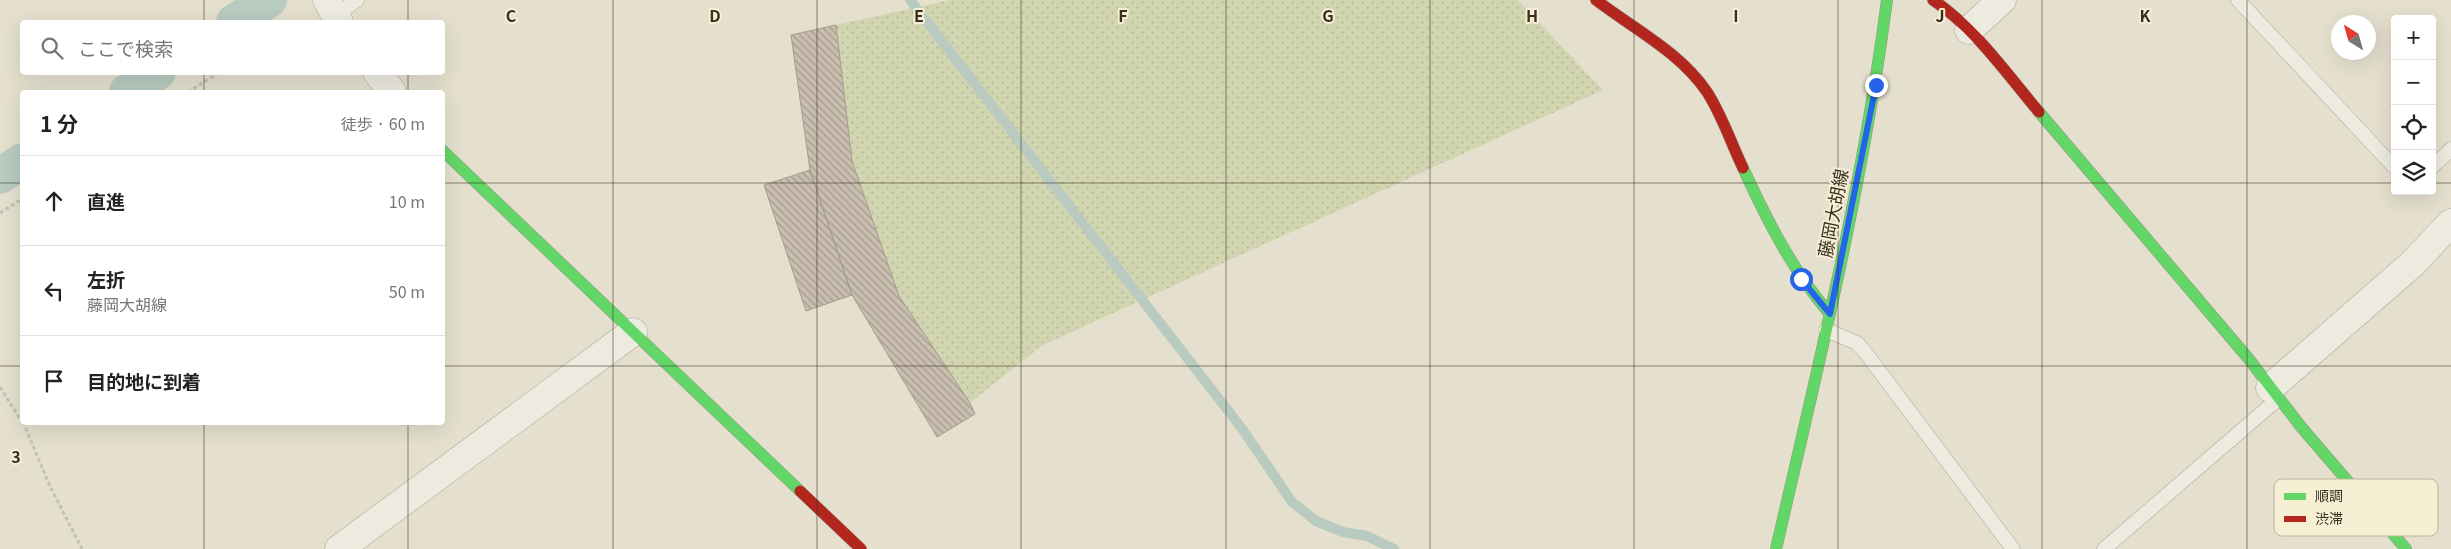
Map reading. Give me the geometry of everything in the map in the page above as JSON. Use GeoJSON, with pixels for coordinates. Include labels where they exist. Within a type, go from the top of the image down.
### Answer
{"type":"FeatureCollection","features":[{"type":"Feature","properties":{"kind":"street"},"geometry":{"type":"LineString","coordinates":[[1596,0],[1688,67],[1704,88],[1764,211],[1801,279],[1830,314]]}},
{"type":"Feature","properties":{"kind":"street","name":"藤岡大胡線"},"geometry":{"type":"LineString","coordinates":[[1776,549],[1830,314],[1876,85],[1887,0]]}},
{"type":"Feature","properties":{"kind":"street"},"geometry":{"type":"LineString","coordinates":[[1933,0],[1951,12],[1969,30],[2248,358],[2274,393],[2347,479]]}},
{"type":"Feature","properties":{"kind":"street"},"geometry":{"type":"LineString","coordinates":[[1969,30],[2002,0]]}},
{"type":"Feature","properties":{"kind":"street"},"geometry":{"type":"LineString","coordinates":[[379,75],[390,90]]}},
{"type":"Feature","properties":{"kind":"street"},"geometry":{"type":"LineString","coordinates":[[445,153],[860,549]]}},
{"type":"Feature","properties":{"kind":"street"},"geometry":{"type":"LineString","coordinates":[[2274,393],[2412,264],[2451,223]]}},
{"type":"Feature","properties":{"kind":"street"},"geometry":{"type":"LineString","coordinates":[[339,549],[633,332]]}},
{"type":"Feature","properties":{"kind":"street"},"geometry":{"type":"LineString","coordinates":[[2395,536],[2406,549]]}},
{"type":"Feature","properties":{"kind":"lane"},"geometry":{"type":"LineString","coordinates":[[332,10],[357,0]]}},
{"type":"Feature","properties":{"kind":"lane"},"geometry":{"type":"LineString","coordinates":[[2238,0],[2391,164]]}},
{"type":"Feature","properties":{"kind":"lane"},"geometry":{"type":"LineString","coordinates":[[2436,163],[2451,149]]}},
{"type":"Feature","properties":{"kind":"lane"},"geometry":{"type":"LineString","coordinates":[[1826,330],[1857,343],[1865,352],[2013,549]]}},
{"type":"Feature","properties":{"kind":"lane"},"geometry":{"type":"LineString","coordinates":[[2104,549],[2274,393]]}},
{"type":"Feature","properties":{"kind":"path"},"geometry":{"type":"LineString","coordinates":[[191,90],[215,75]]}},
{"type":"Feature","properties":{"kind":"path"},"geometry":{"type":"LineString","coordinates":[[0,213],[20,200]]}},
{"type":"Feature","properties":{"kind":"path"},"geometry":{"type":"LineString","coordinates":[[0,387],[20,417]]}},
{"type":"Feature","properties":{"kind":"path"},"geometry":{"type":"LineString","coordinates":[[24,425],[49,484],[82,549]]}},
{"type":"Feature","properties":{"kind":"green space"},"geometry":{"type":"Polygon","coordinates":[[[951,0],[1518,0],[1603,90],[1041,346],[970,403],[899,296],[852,161],[836,25],[951,0]]]}},
{"type":"Feature","properties":{"kind":"building"},"geometry":{"type":"Polygon","coordinates":[[[836,25],[852,161],[899,296],[970,403],[975,414],[937,437],[852,295],[810,170],[791,35],[836,25]]]}},
{"type":"Feature","properties":{"kind":"building"},"geometry":{"type":"Polygon","coordinates":[[[810,170],[852,295],[806,311],[764,185],[810,170]]]}},
{"type":"Feature","properties":{"kind":"waterway"},"geometry":{"type":"LineString","coordinates":[[237,20],[269,0]]}},
{"type":"Feature","properties":{"kind":"waterway"},"geometry":{"type":"LineString","coordinates":[[910,0],[1243,430],[1292,502],[1316,521],[1343,532],[1367,536],[1394,549]]}},
{"type":"Feature","properties":{"kind":"waterway"},"geometry":{"type":"LineString","coordinates":[[130,90],[153,75]]}},
{"type":"Feature","properties":{"kind":"waterway"},"geometry":{"type":"LineString","coordinates":[[0,176],[20,162]]}},
{"type":"Feature","properties":{"kind":"traffic: fast"},"geometry":{"type":"LineString","coordinates":[[1776,549],[1852,207],[1877,69],[1887,0]]}},
{"type":"Feature","properties":{"kind":"traffic: fast"},"geometry":{"type":"LineString","coordinates":[[2039,112],[2248,358],[2302,428],[2346,479]]}},
{"type":"Feature","properties":{"kind":"traffic: fast"},"geometry":{"type":"LineString","coordinates":[[445,153],[800,491]]}},
{"type":"Feature","properties":{"kind":"traffic: fast"},"geometry":{"type":"LineString","coordinates":[[1743,168],[1781,244],[1804,280],[1830,314]]}},
{"type":"Feature","properties":{"kind":"traffic: fast"},"geometry":{"type":"LineString","coordinates":[[2395,536],[2406,549]]}},
{"type":"Feature","properties":{"kind":"traffic: jam"},"geometry":{"type":"LineString","coordinates":[[1596,0],[1656,42],[1684,65],[1696,78],[1707,92],[1717,110],[1743,168]]}},
{"type":"Feature","properties":{"kind":"traffic: jam"},"geometry":{"type":"LineString","coordinates":[[1933,0],[1976,37],[2039,112]]}},
{"type":"Feature","properties":{"kind":"traffic: jam"},"geometry":{"type":"LineString","coordinates":[[800,491],[861,549]]}},
{"type":"Feature","properties":{"kind":"route"},"geometry":{"type":"LineString","coordinates":[[1801,279],[1817,301],[1830,314],[1876,85]]}}]}
